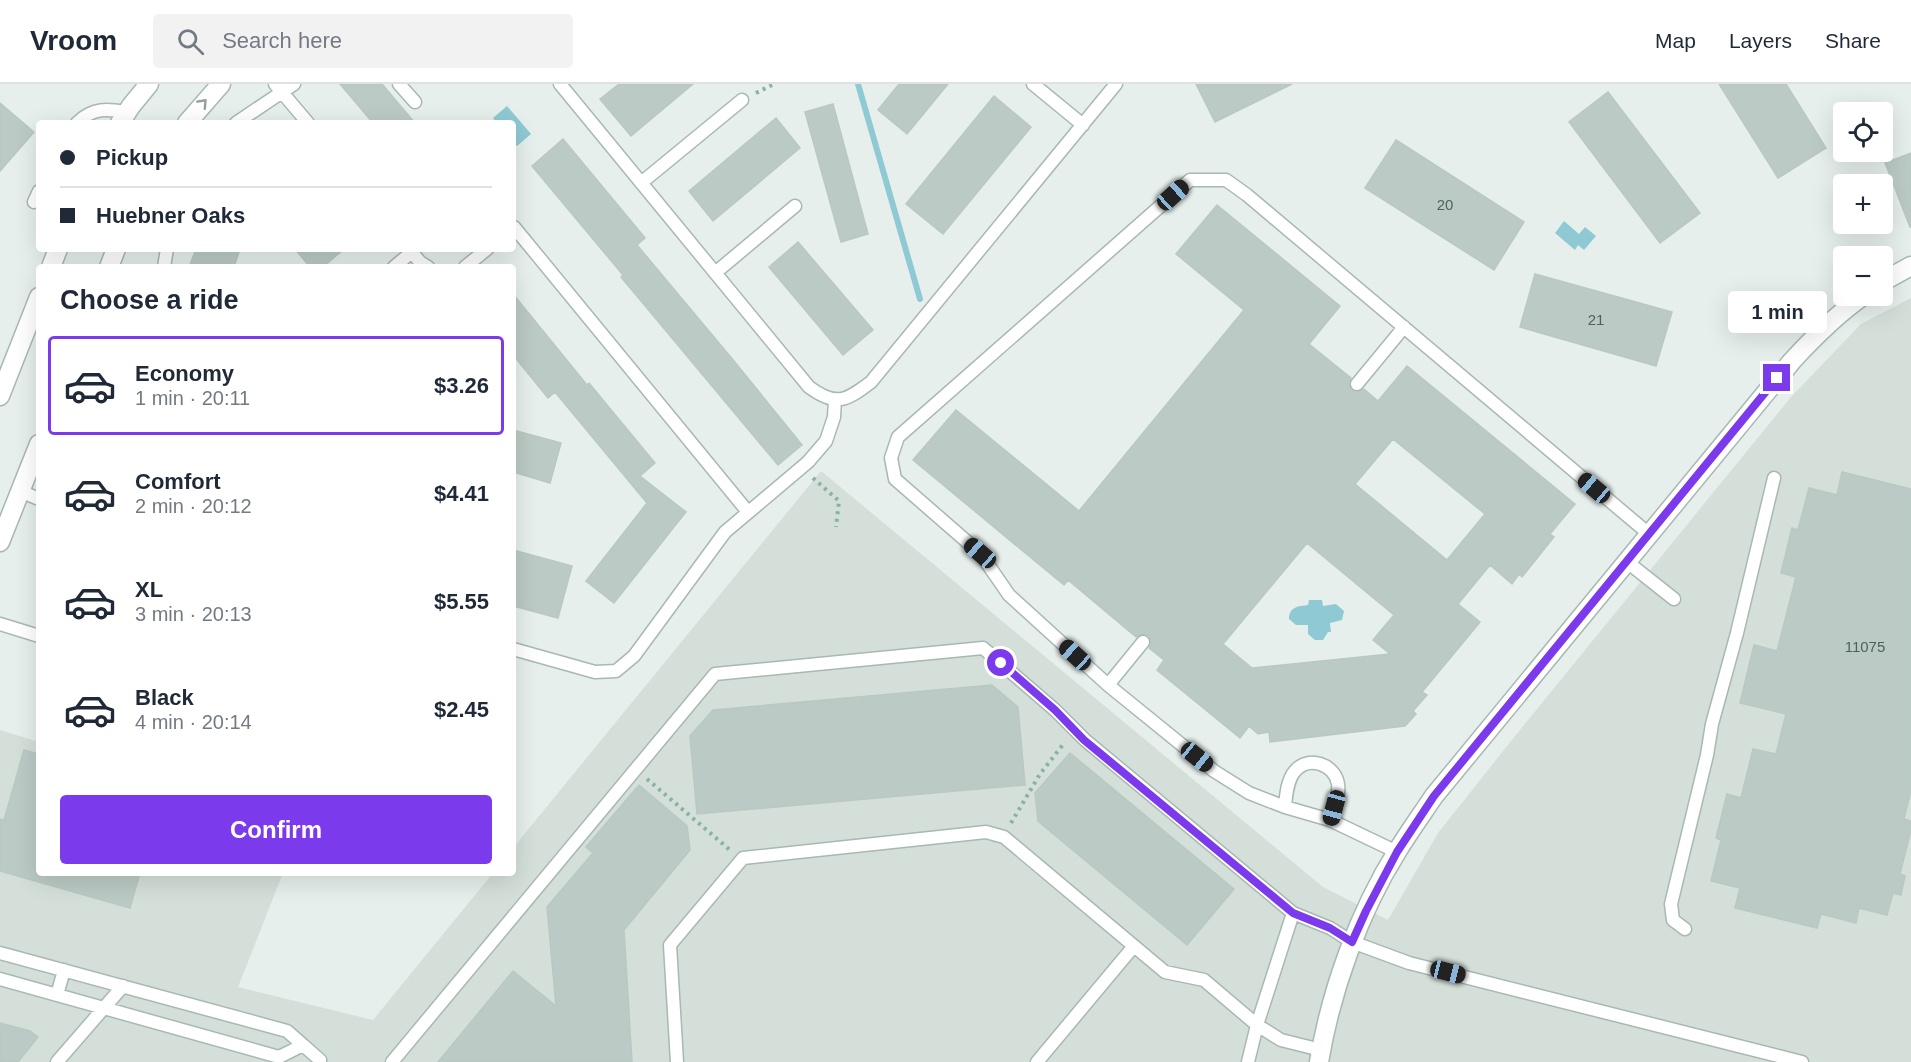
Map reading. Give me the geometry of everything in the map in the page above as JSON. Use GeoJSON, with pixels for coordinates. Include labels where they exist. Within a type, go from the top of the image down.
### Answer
{"type":"FeatureCollection","features":[{"type":"Feature","properties":{"kind":"street"},"geometry":{"type":"LineString","coordinates":[[123,117],[149,84]]}},
{"type":"Feature","properties":{"kind":"street"},"geometry":{"type":"LineString","coordinates":[[190,120],[221,84]]}},
{"type":"Feature","properties":{"kind":"street"},"geometry":{"type":"LineString","coordinates":[[1893,276],[1911,266]]}},
{"type":"Feature","properties":{"kind":"street"},"geometry":{"type":"LineString","coordinates":[[0,396],[5,365],[36,303]]}},
{"type":"Feature","properties":{"kind":"street"},"geometry":{"type":"LineString","coordinates":[[1320,1056],[1341,974],[1352,942],[1397,852],[1434,796],[1792,361],[1848,306]]}},
{"type":"Feature","properties":{"kind":"street"},"geometry":{"type":"LineString","coordinates":[[0,542],[36,452]]}},
{"type":"Feature","properties":{"kind":"lane"},"geometry":{"type":"LineString","coordinates":[[240,120],[278,88],[294,84]]}},
{"type":"Feature","properties":{"kind":"lane"},"geometry":{"type":"LineString","coordinates":[[399,84],[415,102]]}},
{"type":"Feature","properties":{"kind":"lane"},"geometry":{"type":"LineString","coordinates":[[560,84],[809,387],[820,395],[835,400],[852,397],[871,382],[1116,84]]}},
{"type":"Feature","properties":{"kind":"lane"},"geometry":{"type":"LineString","coordinates":[[1034,84],[1083,125]]}},
{"type":"Feature","properties":{"kind":"lane"},"geometry":{"type":"LineString","coordinates":[[278,88],[305,120]]}},
{"type":"Feature","properties":{"kind":"lane"},"geometry":{"type":"LineString","coordinates":[[641,183],[742,100]]}},
{"type":"Feature","properties":{"kind":"lane"},"geometry":{"type":"LineString","coordinates":[[79,120],[102,109],[123,117]]}},
{"type":"Feature","properties":{"kind":"lane"},"geometry":{"type":"LineString","coordinates":[[1397,852],[1330,820],[1249,794],[1214,771],[1108,685],[1009,595],[980,553],[895,479],[891,458],[898,437],[1190,180],[1226,180],[1247,195],[1649,534]]}},
{"type":"Feature","properties":{"kind":"lane"},"geometry":{"type":"LineString","coordinates":[[715,273],[795,206]]}},
{"type":"Feature","properties":{"kind":"lane"},"geometry":{"type":"LineString","coordinates":[[516,230],[748,512]]}},
{"type":"Feature","properties":{"kind":"lane"},"geometry":{"type":"LineString","coordinates":[[397,264],[410,252]]}},
{"type":"Feature","properties":{"kind":"lane"},"geometry":{"type":"LineString","coordinates":[[412,252],[423,264]]}},
{"type":"Feature","properties":{"kind":"lane"},"geometry":{"type":"LineString","coordinates":[[469,264],[483,252]]}},
{"type":"Feature","properties":{"kind":"lane"},"geometry":{"type":"LineString","coordinates":[[1357,384],[1404,327]]}},
{"type":"Feature","properties":{"kind":"lane"},"geometry":{"type":"LineString","coordinates":[[516,650],[595,672],[616,671],[634,656],[725,532],[801,467],[826,441],[834,417],[835,400]]}},
{"type":"Feature","properties":{"kind":"lane"},"geometry":{"type":"LineString","coordinates":[[1685,929],[1673,920],[1671,904],[1707,755],[1712,724],[1737,633],[1774,478]]}},
{"type":"Feature","properties":{"kind":"lane"},"geometry":{"type":"LineString","coordinates":[[21,491],[36,498]]}},
{"type":"Feature","properties":{"kind":"lane"},"geometry":{"type":"LineString","coordinates":[[1626,561],[1674,599]]}},
{"type":"Feature","properties":{"kind":"lane"},"geometry":{"type":"LineString","coordinates":[[0,624],[36,635]]}},
{"type":"Feature","properties":{"kind":"lane"},"geometry":{"type":"LineString","coordinates":[[1108,685],[1143,642]]}},
{"type":"Feature","properties":{"kind":"lane"},"geometry":{"type":"LineString","coordinates":[[392,1062],[715,674],[983,648],[1075,730],[1293,913],[1330,928],[1352,942],[1409,963],[1802,1062]]}},
{"type":"Feature","properties":{"kind":"lane"},"geometry":{"type":"LineString","coordinates":[[1285,807],[1293,773],[1299,766],[1316,762],[1325,765],[1336,778],[1338,787],[1330,820]]}},
{"type":"Feature","properties":{"kind":"lane"},"geometry":{"type":"LineString","coordinates":[[677,1062],[670,945],[744,858],[986,832],[1004,837],[1165,972],[1204,980],[1257,1025],[1281,1040],[1320,1056]]}},
{"type":"Feature","properties":{"kind":"lane"},"geometry":{"type":"LineString","coordinates":[[1248,1062],[1257,1025],[1293,913]]}},
{"type":"Feature","properties":{"kind":"lane"},"geometry":{"type":"LineString","coordinates":[[1037,1062],[1134,946]]}},
{"type":"Feature","properties":{"kind":"lane"},"geometry":{"type":"LineString","coordinates":[[0,952],[287,1031],[320,1060],[319,1062]]}},
{"type":"Feature","properties":{"kind":"lane"},"geometry":{"type":"LineString","coordinates":[[57,995],[64,970]]}},
{"type":"Feature","properties":{"kind":"lane"},"geometry":{"type":"LineString","coordinates":[[0,979],[279,1057],[303,1046]]}},
{"type":"Feature","properties":{"kind":"lane"},"geometry":{"type":"LineString","coordinates":[[57,1062],[123,986]]}},
{"type":"Feature","properties":{"kind":"path"},"geometry":{"type":"LineString","coordinates":[[742,100],[774,84]]}},
{"type":"Feature","properties":{"kind":"path"},"geometry":{"type":"LineString","coordinates":[[801,467],[839,501],[836,527]]}},
{"type":"Feature","properties":{"kind":"path"},"geometry":{"type":"LineString","coordinates":[[1004,837],[1040,774],[1075,730]]}},
{"type":"Feature","properties":{"kind":"path"},"geometry":{"type":"LineString","coordinates":[[636,769],[741,861]]}},
{"type":"Feature","properties":{"kind":"shaded area"},"geometry":{"type":"Polygon","coordinates":[[[1911,298],[1911,1062],[0,1062],[0,730],[36,741],[36,876],[282,876],[238,987],[373,1020],[491,876],[516,876],[516,844],[821,471],[1323,887],[1388,920],[1438,833],[1791,397],[1861,324],[1911,298]]]}},
{"type":"Feature","properties":{"kind":"water"},"geometry":{"type":"Polygon","coordinates":[[[507,106],[531,134],[517,146],[516,120],[495,120],[493,118],[507,106]]]}},
{"type":"Feature","properties":{"kind":"water"},"geometry":{"type":"Polygon","coordinates":[[[1564,221],[1579,234],[1585,227],[1596,236],[1584,250],[1578,245],[1575,250],[1555,233],[1564,221]]]}},
{"type":"Feature","properties":{"kind":"water"},"geometry":{"type":"Polygon","coordinates":[[[1309,600],[1322,600],[1323,606],[1336,604],[1344,611],[1342,620],[1330,623],[1331,632],[1328,632],[1323,640],[1315,640],[1308,634],[1308,625],[1296,625],[1289,619],[1292,610],[1308,605],[1309,600]]]}},
{"type":"Feature","properties":{"kind":"building"},"geometry":{"type":"Polygon","coordinates":[[[340,84],[382,84],[412,120],[370,120],[340,84]]]}},
{"type":"Feature","properties":{"kind":"building"},"geometry":{"type":"Polygon","coordinates":[[[619,84],[693,84],[631,136],[600,99],[619,84]]]}},
{"type":"Feature","properties":{"kind":"building"},"geometry":{"type":"Polygon","coordinates":[[[899,84],[948,84],[907,134],[878,110],[899,84]]]}},
{"type":"Feature","properties":{"kind":"building"},"geometry":{"type":"Polygon","coordinates":[[[1196,84],[1292,84],[1215,122],[1196,84]]]}},
{"type":"Feature","properties":{"kind":"building"},"geometry":{"type":"Polygon","coordinates":[[[1719,84],[1786,84],[1826,148],[1778,178],[1719,84]]]}},
{"type":"Feature","properties":{"kind":"building"},"geometry":{"type":"Polygon","coordinates":[[[1608,92],[1700,213],[1660,243],[1569,122],[1608,92]]]}},
{"type":"Feature","properties":{"kind":"building"},"geometry":{"type":"Polygon","coordinates":[[[994,96],[1031,127],[943,234],[906,204],[994,96]]]}},
{"type":"Feature","properties":{"kind":"building"},"geometry":{"type":"Polygon","coordinates":[[[0,103],[34,132],[0,171],[0,103]]]}},
{"type":"Feature","properties":{"kind":"building"},"geometry":{"type":"Polygon","coordinates":[[[833,104],[868,234],[841,242],[805,112],[833,104]]]}},
{"type":"Feature","properties":{"kind":"building"},"geometry":{"type":"Polygon","coordinates":[[[776,118],[800,148],[713,221],[689,191],[776,118]]]}},
{"type":"Feature","properties":{"kind":"building"},"geometry":{"type":"Polygon","coordinates":[[[563,139],[645,238],[637,245],[802,445],[778,465],[532,166],[563,139]]]}},
{"type":"Feature","properties":{"kind":"building"},"geometry":{"type":"Polygon","coordinates":[[[1396,140],[1524,222],[1494,270],[1365,188],[1396,140]]]}},
{"type":"Feature","properties":{"kind":"building"},"geometry":{"type":"Polygon","coordinates":[[[1911,153],[1911,227],[1893,183],[1893,174],[1889,174],[1885,163],[1893,162],[1893,160],[1911,153]]]}},
{"type":"Feature","properties":{"kind":"building"},"geometry":{"type":"Polygon","coordinates":[[[1217,205],[1340,306],[1309,344],[1351,378],[1349,383],[1351,390],[1356,392],[1364,389],[1378,401],[1407,366],[1575,504],[1550,534],[1554,537],[1522,577],[1519,574],[1512,584],[1490,565],[1458,604],[1480,622],[1422,692],[1427,695],[1413,711],[1416,714],[1405,726],[1270,742],[1269,732],[1258,734],[1249,726],[1240,738],[1157,670],[1164,660],[1149,648],[1151,643],[1149,636],[1144,634],[1136,637],[1068,580],[1064,585],[913,460],[956,410],[1079,511],[1244,310],[1176,254],[1217,205]],[[1393,439],[1355,484],[1447,560],[1485,514],[1393,439]],[[1307,543],[1223,644],[1252,668],[1390,654],[1373,640],[1394,615],[1307,543]]]}},
{"type":"Feature","properties":{"kind":"building"},"geometry":{"type":"Polygon","coordinates":[[[798,242],[873,330],[843,355],[769,267],[798,242]]]}},
{"type":"Feature","properties":{"kind":"building"},"geometry":{"type":"Polygon","coordinates":[[[195,252],[239,252],[235,264],[190,264],[195,252]]]}},
{"type":"Feature","properties":{"kind":"building"},"geometry":{"type":"Polygon","coordinates":[[[298,252],[340,252],[326,264],[308,264],[298,252]]]}},
{"type":"Feature","properties":{"kind":"building"},"geometry":{"type":"Polygon","coordinates":[[[1535,274],[1672,312],[1656,366],[1520,327],[1535,274]]]}},
{"type":"Feature","properties":{"kind":"building"},"geometry":{"type":"Polygon","coordinates":[[[516,298],[587,385],[589,383],[655,463],[640,476],[686,512],[614,603],[586,581],[647,503],[555,392],[548,398],[516,359],[516,298]]]}},
{"type":"Feature","properties":{"kind":"building"},"geometry":{"type":"Polygon","coordinates":[[[516,431],[561,443],[550,483],[516,473],[516,431]]]}},
{"type":"Feature","properties":{"kind":"building"},"geometry":{"type":"Polygon","coordinates":[[[1842,472],[1911,489],[1911,790],[1904,819],[1911,821],[1911,830],[1900,874],[1905,876],[1901,895],[1893,893],[1887,915],[1859,908],[1856,923],[1821,914],[1817,928],[1735,908],[1740,888],[1711,881],[1721,840],[1716,838],[1727,794],[1741,798],[1753,749],[1776,754],[1786,714],[1740,703],[1754,645],[1777,651],[1796,577],[1781,573],[1792,528],[1798,530],[1809,488],[1837,495],[1842,472]]]}},
{"type":"Feature","properties":{"kind":"building"},"geometry":{"type":"Polygon","coordinates":[[[516,551],[572,566],[558,618],[516,607],[516,551]]]}},
{"type":"Feature","properties":{"kind":"building"},"geometry":{"type":"Polygon","coordinates":[[[992,685],[1018,707],[1025,785],[697,814],[690,736],[713,710],[992,685]]]}},
{"type":"Feature","properties":{"kind":"building"},"geometry":{"type":"Polygon","coordinates":[[[24,750],[36,753],[36,876],[139,876],[130,908],[0,871],[0,819],[4,820],[24,750]]]}},
{"type":"Feature","properties":{"kind":"building"},"geometry":{"type":"Polygon","coordinates":[[[1070,753],[1234,889],[1187,945],[1038,821],[1035,793],[1070,753]]]}},
{"type":"Feature","properties":{"kind":"building"},"geometry":{"type":"Polygon","coordinates":[[[639,785],[687,826],[690,850],[624,930],[632,1062],[438,1062],[513,971],[556,1006],[547,907],[593,853],[586,847],[639,785]]]}},
{"type":"Feature","properties":{"kind":"building"},"geometry":{"type":"Polygon","coordinates":[[[0,1023],[30,1031],[38,1037],[18,1062],[0,1062],[0,1023]]]}},
{"type":"Feature","properties":{"kind":"waterway"},"geometry":{"type":"LineString","coordinates":[[858,84],[920,299]]}},
{"type":"Feature","properties":{"kind":"route"},"geometry":{"type":"LineString","coordinates":[[1001,663],[1055,710],[1084,740],[1293,913],[1330,928],[1352,942],[1397,852],[1434,796],[1777,378]]}}]}
